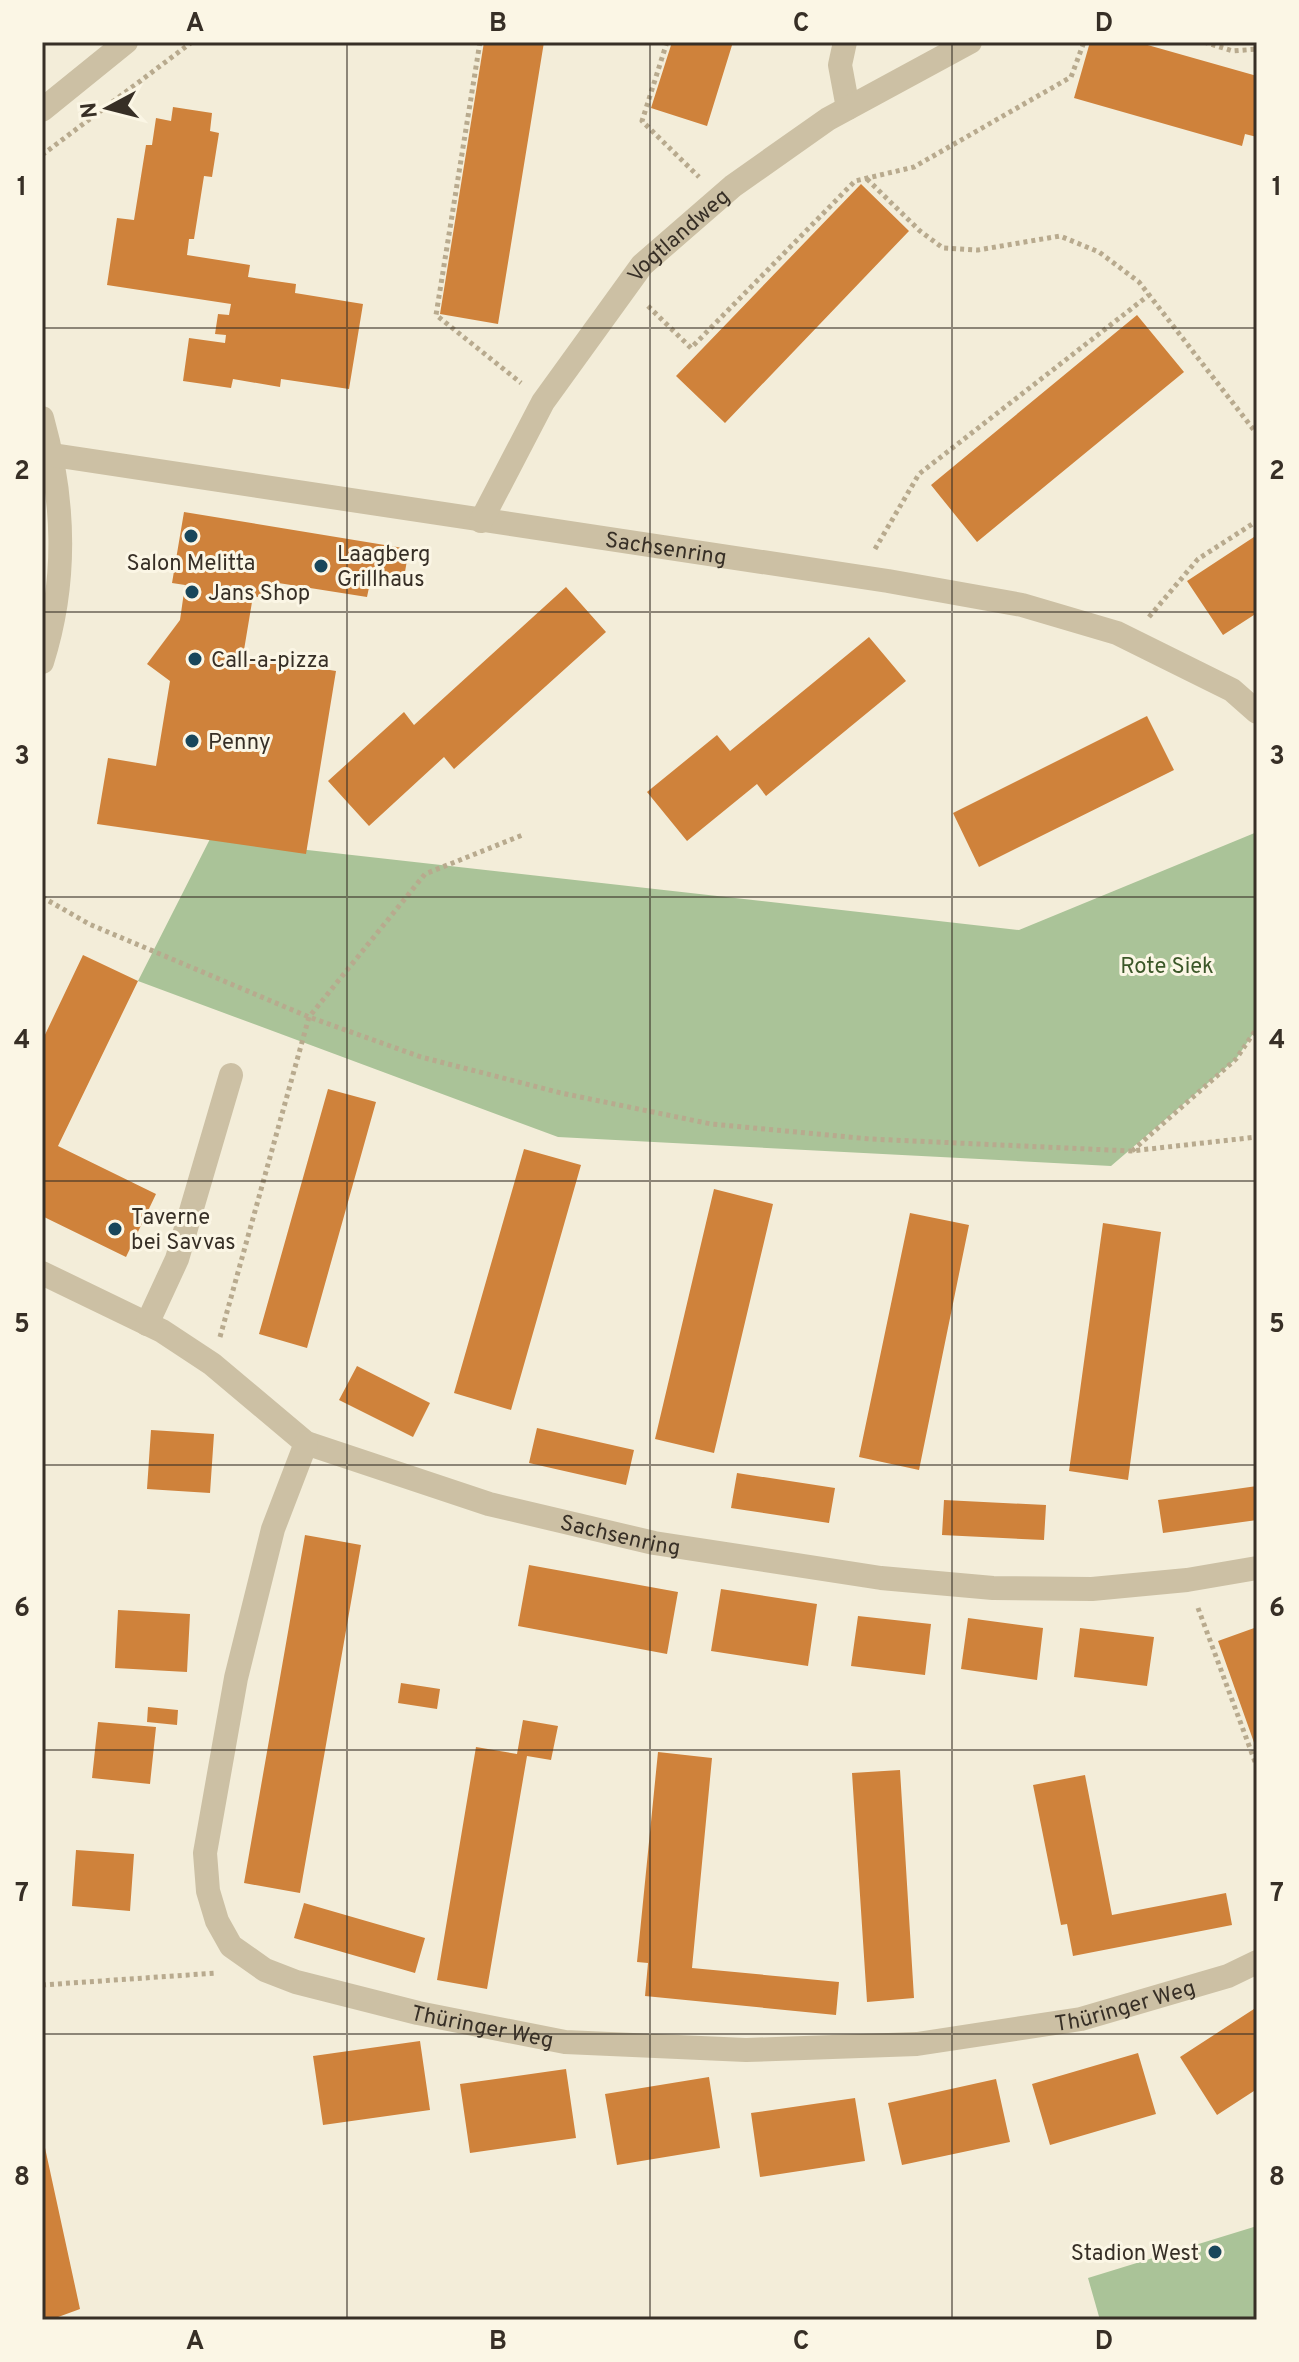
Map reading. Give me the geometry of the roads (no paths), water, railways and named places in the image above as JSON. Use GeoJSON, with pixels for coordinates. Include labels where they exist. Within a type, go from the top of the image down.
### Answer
{"type":"FeatureCollection","features":[{"type":"Feature","properties":{"kind":"street"},"geometry":{"type":"LineString","coordinates":[[42,110],[126,42]]}},
{"type":"Feature","properties":{"kind":"street"},"geometry":{"type":"LineString","coordinates":[[845,42],[840,65],[848,108]]}},
{"type":"Feature","properties":{"kind":"street","name":"Vogtlandweg"},"geometry":{"type":"LineString","coordinates":[[481,521],[543,402],[642,265],[720,197],[828,119],[970,42]]}},
{"type":"Feature","properties":{"kind":"street"},"geometry":{"type":"LineString","coordinates":[[42,418],[63,559],[42,662]]}},
{"type":"Feature","properties":{"kind":"street","name":"Sachsenring"},"geometry":{"type":"LineString","coordinates":[[47,450],[1022,605],[1130,640],[1232,690],[1257,712]]}},
{"type":"Feature","properties":{"kind":"street"},"geometry":{"type":"LineString","coordinates":[[147,1324],[177,1259],[231,1075]]}},
{"type":"Feature","properties":{"kind":"street","name":"Sachsenring"},"geometry":{"type":"LineString","coordinates":[[42,1273],[147,1324],[212,1364],[306,1443],[504,1508],[654,1543],[881,1578],[1007,1589],[1092,1589],[1187,1580],[1257,1568]]}},
{"type":"Feature","properties":{"kind":"street","name":"Thüringer Weg"},"geometry":{"type":"LineString","coordinates":[[306,1443],[273,1529],[236,1678],[205,1853],[208,1891],[217,1921],[231,1946],[265,1970],[296,1982],[418,2013],[565,2042],[746,2050],[917,2044],[1081,2019],[1228,1976],[1257,1962]]}},
{"type":"Feature","properties":{"kind":"place","name":"Salon Melitta"},"geometry":{"type":"Point","coordinates":[191,536]}},
{"type":"Feature","properties":{"kind":"place","name":"Laagberg Grillhaus"},"geometry":{"type":"Point","coordinates":[321,566]}},
{"type":"Feature","properties":{"kind":"place","name":"Jans Shop"},"geometry":{"type":"Point","coordinates":[192,592]}},
{"type":"Feature","properties":{"kind":"place","name":"Call-a-pizza"},"geometry":{"type":"Point","coordinates":[195,659]}},
{"type":"Feature","properties":{"kind":"place","name":"Penny"},"geometry":{"type":"Point","coordinates":[192,741]}},
{"type":"Feature","properties":{"kind":"place","name":"Taverne bei Savvas"},"geometry":{"type":"Point","coordinates":[115,1229]}},
{"type":"Feature","properties":{"kind":"place","name":"Stadion West"},"geometry":{"type":"Point","coordinates":[1215,2252]}},
{"type":"Feature","properties":{"kind":"park label","name":"Rote Siek"},"geometry":{"type":"Point","coordinates":[1167,965]}}]}
